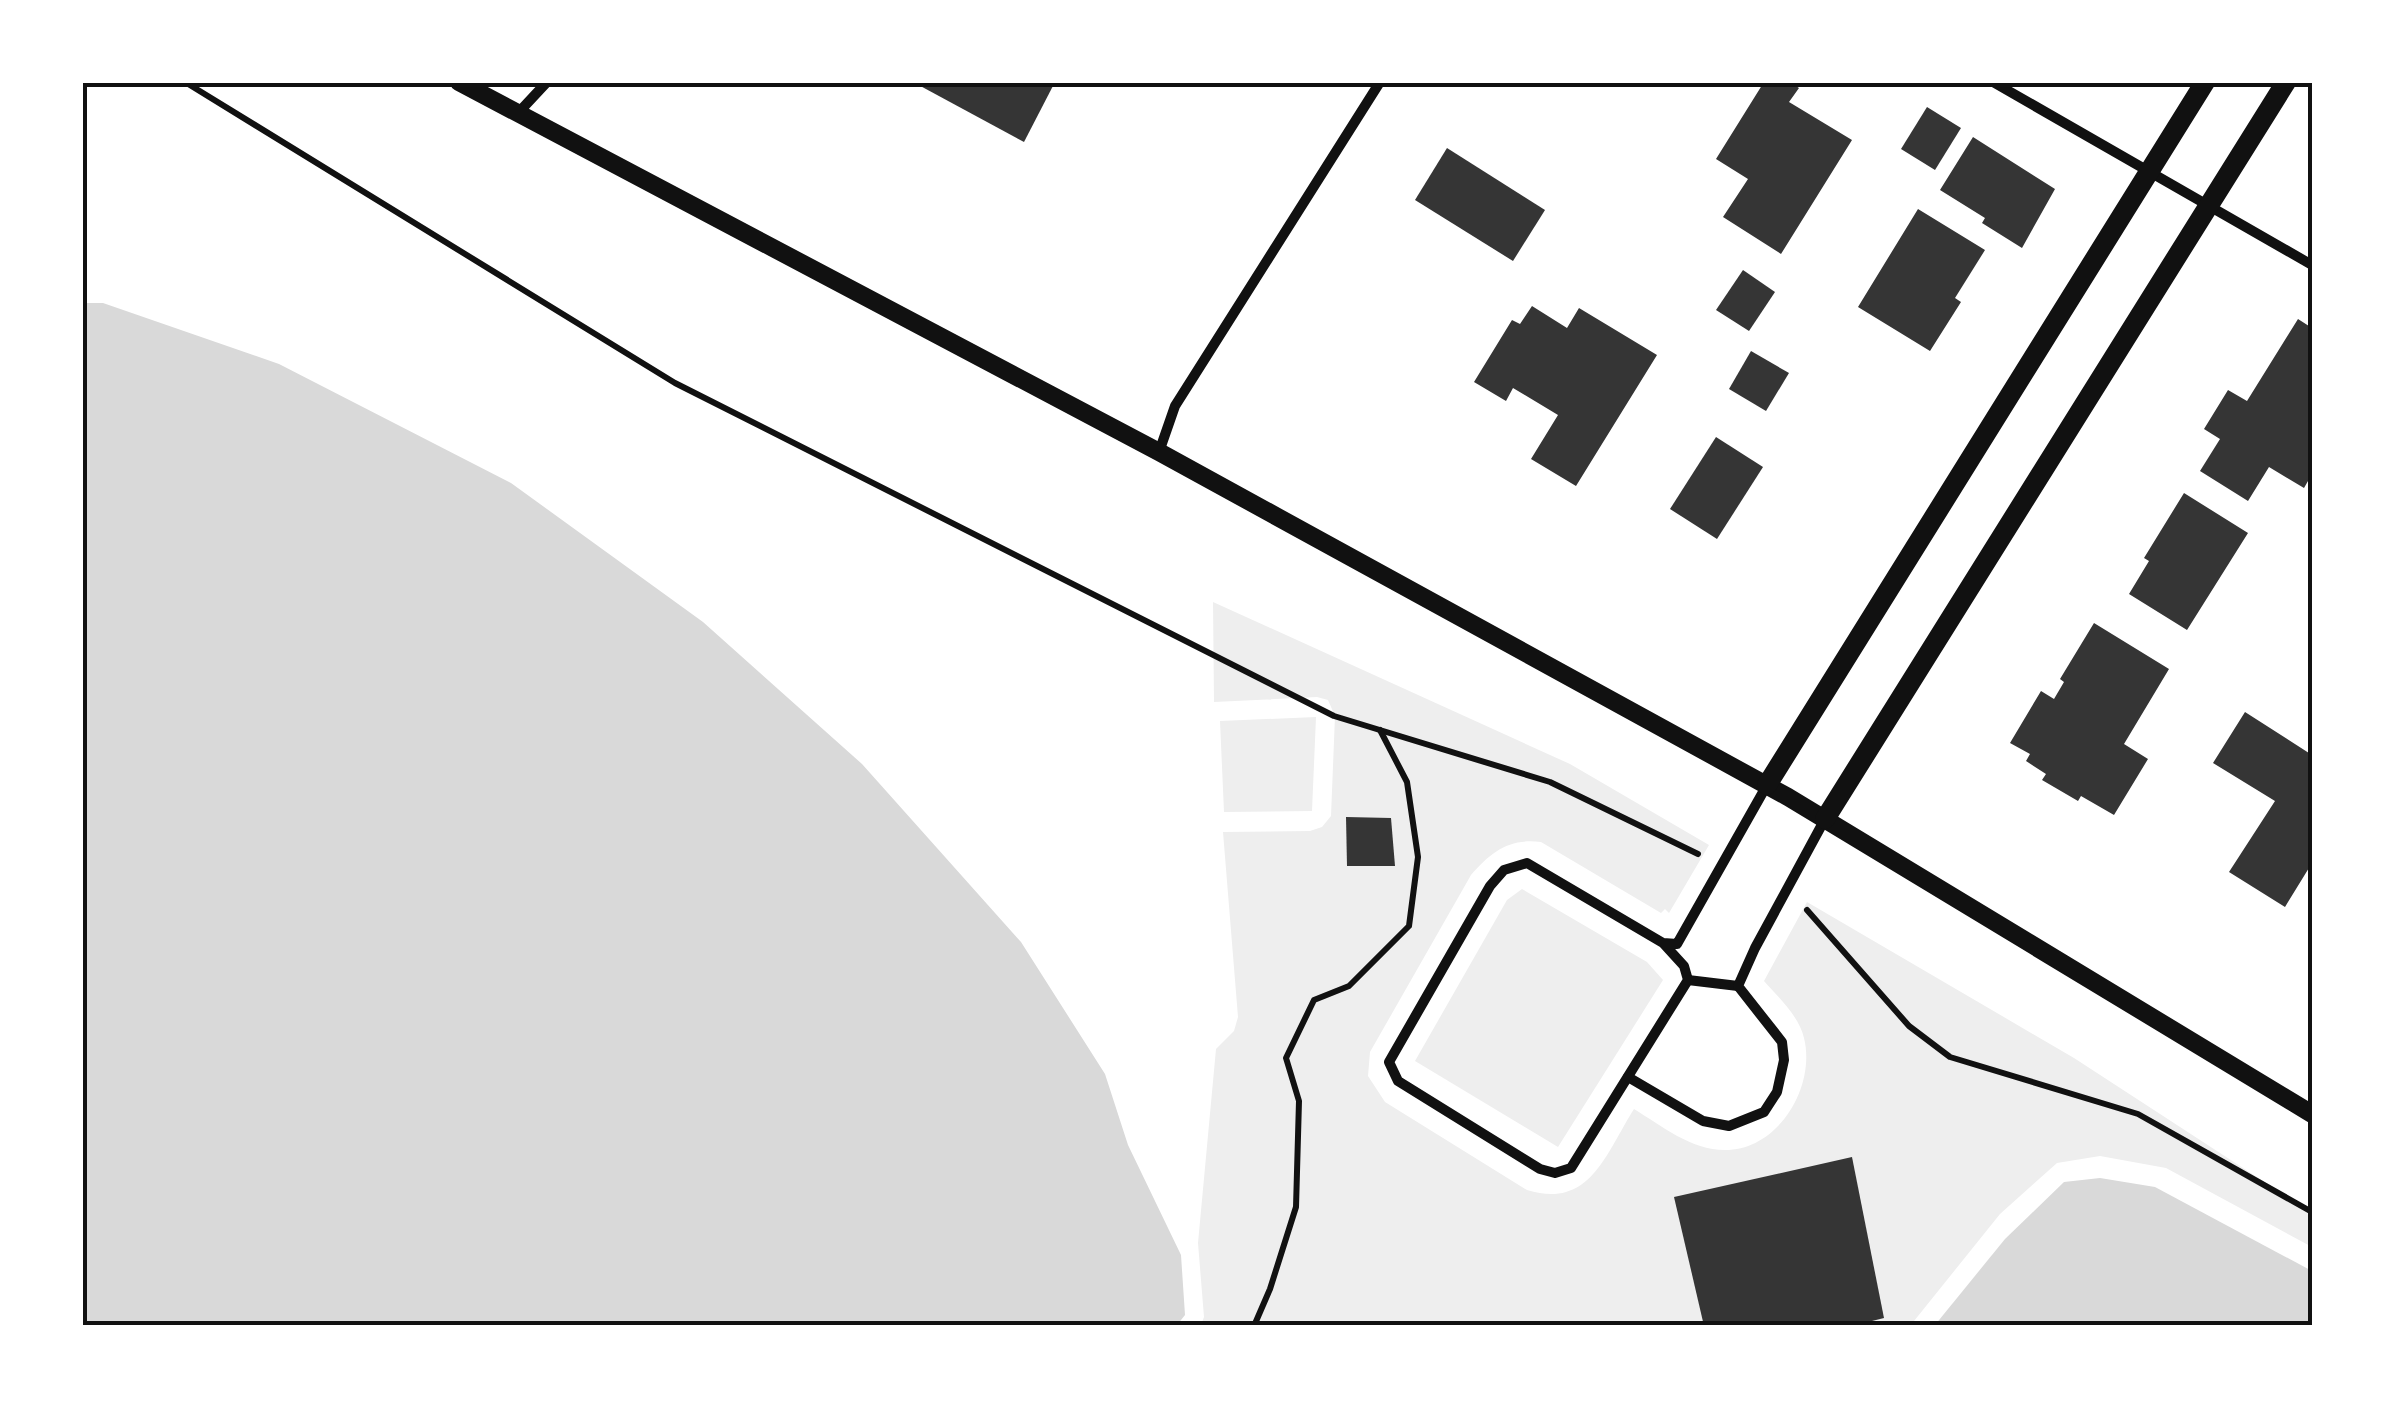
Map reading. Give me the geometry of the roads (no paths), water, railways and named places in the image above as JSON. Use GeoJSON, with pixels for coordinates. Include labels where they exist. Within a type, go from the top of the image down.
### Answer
{"type":"FeatureCollection","features":[{"type":"Feature","properties":{"kind":"main road"},"geometry":{"type":"LineString","coordinates":[[1767,786],[2204,82]]}},
{"type":"Feature","properties":{"kind":"main road"},"geometry":{"type":"LineString","coordinates":[[1825,819],[2286,82]]}},
{"type":"Feature","properties":{"kind":"street"},"geometry":{"type":"LineString","coordinates":[[458,82],[1158,452],[1767,786],[2312,1114]]}},
{"type":"Feature","properties":{"kind":"street"},"geometry":{"type":"LineString","coordinates":[[519,112],[547,82]]}},
{"type":"Feature","properties":{"kind":"street"},"geometry":{"type":"LineString","coordinates":[[1158,452],[1175,406],[1380,82]]}},
{"type":"Feature","properties":{"kind":"street"},"geometry":{"type":"LineString","coordinates":[[1993,82],[2312,265]]}},
{"type":"Feature","properties":{"kind":"street"},"geometry":{"type":"LineString","coordinates":[[1662,943],[1677,944],[1767,786]]}},
{"type":"Feature","properties":{"kind":"street"},"geometry":{"type":"LineString","coordinates":[[1738,986],[1825,819]]}},
{"type":"Feature","properties":{"kind":"street"},"geometry":{"type":"LineString","coordinates":[[1527,863],[1662,943],[1684,966],[1688,980],[1571,1168],[1555,1173],[1540,1168],[1398,1080],[1389,1062],[1490,886],[1504,870],[1527,863]]}},
{"type":"Feature","properties":{"kind":"street"},"geometry":{"type":"LineString","coordinates":[[1628,1077],[1702,1121],[1729,1126],[1764,1112],[1777,1092],[1784,1060],[1782,1042],[1738,986],[1688,980]]}}]}
